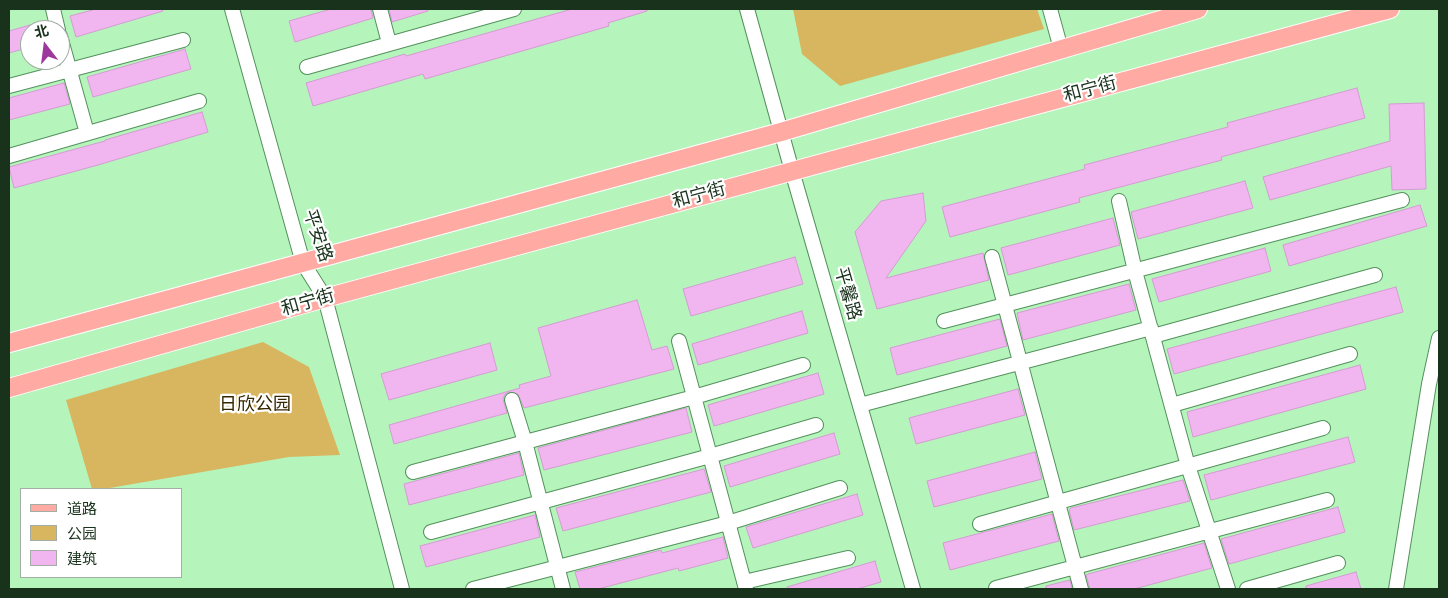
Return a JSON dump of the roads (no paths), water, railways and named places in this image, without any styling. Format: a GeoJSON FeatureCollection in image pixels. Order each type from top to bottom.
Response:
{"type":"FeatureCollection","features":[{"type":"Feature","properties":{"kind":"main road"},"geometry":{"type":"LineString","coordinates":[[9,343],[781,132],[1198,9]]}},
{"type":"Feature","properties":{"kind":"main road","name":"和宁街"},"geometry":{"type":"LineString","coordinates":[[9,388],[324,298],[1390,9]]}},
{"type":"Feature","properties":{"kind":"street","name":"平安路"},"geometry":{"type":"LineString","coordinates":[[232,9],[303,263],[324,298],[402,589]]}},
{"type":"Feature","properties":{"kind":"street"},"geometry":{"type":"LineString","coordinates":[[380,9],[389,43]]}},
{"type":"Feature","properties":{"kind":"street"},"geometry":{"type":"LineString","coordinates":[[307,67],[496,11],[514,9]]}},
{"type":"Feature","properties":{"kind":"street","name":"平馨路"},"geometry":{"type":"LineString","coordinates":[[748,9],[792,171],[913,589]]}},
{"type":"Feature","properties":{"kind":"street"},"geometry":{"type":"LineString","coordinates":[[1050,9],[1061,49]]}},
{"type":"Feature","properties":{"kind":"street"},"geometry":{"type":"LineString","coordinates":[[70,69],[183,40]]}},
{"type":"Feature","properties":{"kind":"street"},"geometry":{"type":"LineString","coordinates":[[9,86],[65,70]]}},
{"type":"Feature","properties":{"kind":"street"},"geometry":{"type":"LineString","coordinates":[[69,70],[87,133]]}},
{"type":"Feature","properties":{"kind":"street"},"geometry":{"type":"LineString","coordinates":[[9,156],[199,101]]}},
{"type":"Feature","properties":{"kind":"street"},"geometry":{"type":"LineString","coordinates":[[944,321],[1402,200]]}},
{"type":"Feature","properties":{"kind":"street"},"geometry":{"type":"LineString","coordinates":[[1119,201],[1135,270],[1188,466],[1228,589]]}},
{"type":"Feature","properties":{"kind":"street"},"geometry":{"type":"LineString","coordinates":[[992,257],[1080,589]]}},
{"type":"Feature","properties":{"kind":"street"},"geometry":{"type":"LineString","coordinates":[[860,405],[1021,362],[1152,332],[1375,275]]}},
{"type":"Feature","properties":{"kind":"street"},"geometry":{"type":"LineString","coordinates":[[1396,589],[1429,384],[1439,338]]}},
{"type":"Feature","properties":{"kind":"street"},"geometry":{"type":"LineString","coordinates":[[678,342],[745,586],[848,558]]}},
{"type":"Feature","properties":{"kind":"street"},"geometry":{"type":"LineString","coordinates":[[1172,405],[1350,354]]}},
{"type":"Feature","properties":{"kind":"street"},"geometry":{"type":"LineString","coordinates":[[412,472],[694,397],[803,365]]}},
{"type":"Feature","properties":{"kind":"street"},"geometry":{"type":"LineString","coordinates":[[512,400],[525,442],[563,589]]}},
{"type":"Feature","properties":{"kind":"street"},"geometry":{"type":"LineString","coordinates":[[430,532],[710,456],[816,425]]}},
{"type":"Feature","properties":{"kind":"street"},"geometry":{"type":"LineString","coordinates":[[980,524],[1323,428]]}},
{"type":"Feature","properties":{"kind":"street"},"geometry":{"type":"LineString","coordinates":[[473,589],[728,523],[840,488]]}},
{"type":"Feature","properties":{"kind":"street"},"geometry":{"type":"LineString","coordinates":[[996,588],[1327,500]]}},
{"type":"Feature","properties":{"kind":"street"},"geometry":{"type":"LineString","coordinates":[[1246,589],[1338,563]]}},
{"type":"Feature","properties":{"kind":"park label","name":"日欣公园"},"geometry":{"type":"Point","coordinates":[255,405]}}]}
